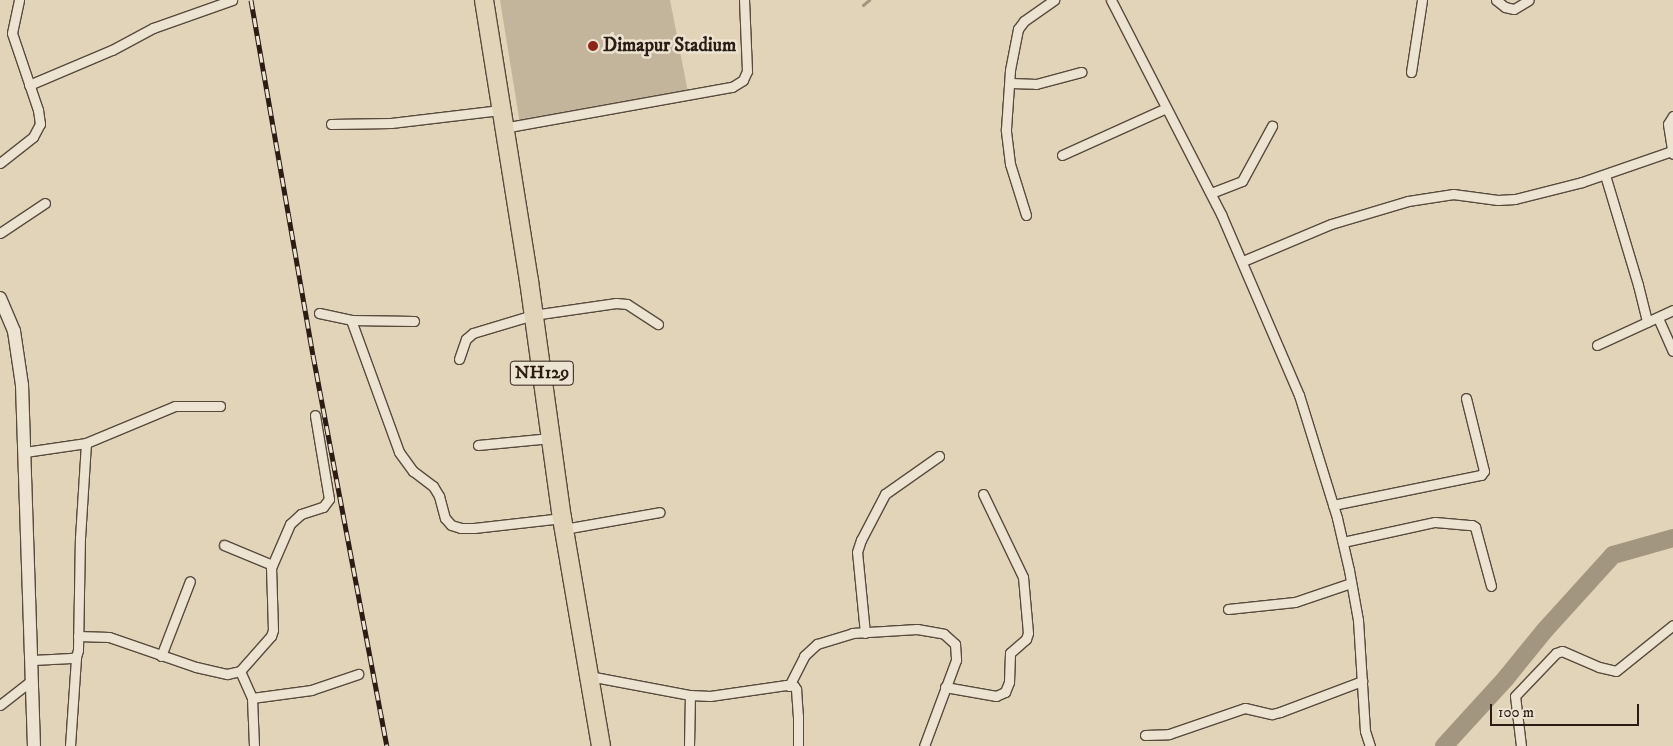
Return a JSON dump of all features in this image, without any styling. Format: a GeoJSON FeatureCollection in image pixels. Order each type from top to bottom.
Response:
{"type":"FeatureCollection","features":[{"type":"Feature","properties":{"kind":"highway","name":"NH129"},"geometry":{"type":"LineString","coordinates":[[484,0],[534,315],[563,524],[601,746]]}},
{"type":"Feature","properties":{"kind":"main road"},"geometry":{"type":"LineString","coordinates":[[0,298],[7,310],[14,331],[22,385],[33,660],[34,746]]}},
{"type":"Feature","properties":{"kind":"street"},"geometry":{"type":"LineString","coordinates":[[0,163],[33,137],[40,124],[38,110],[12,33],[19,0]]}},
{"type":"Feature","properties":{"kind":"street"},"geometry":{"type":"LineString","coordinates":[[29,85],[112,50],[153,28],[232,0]]}},
{"type":"Feature","properties":{"kind":"street"},"geometry":{"type":"LineString","coordinates":[[503,128],[732,87],[743,80],[747,71],[744,0]]}},
{"type":"Feature","properties":{"kind":"street"},"geometry":{"type":"LineString","coordinates":[[1026,215],[1010,164],[1006,130],[1014,43],[1018,29],[1024,21],[1054,0]]}},
{"type":"Feature","properties":{"kind":"street"},"geometry":{"type":"LineString","coordinates":[[1111,0],[1243,261],[1299,395],[1343,542],[1358,620],[1365,731],[1370,746]]}},
{"type":"Feature","properties":{"kind":"street"},"geometry":{"type":"LineString","coordinates":[[1411,72],[1422,0]]}},
{"type":"Feature","properties":{"kind":"street"},"geometry":{"type":"LineString","coordinates":[[1496,0],[1506,7],[1514,8],[1529,0]]}},
{"type":"Feature","properties":{"kind":"street"},"geometry":{"type":"LineString","coordinates":[[1010,83],[1036,84],[1081,72]]}},
{"type":"Feature","properties":{"kind":"street"},"geometry":{"type":"LineString","coordinates":[[1062,155],[1166,108]]}},
{"type":"Feature","properties":{"kind":"street"},"geometry":{"type":"LineString","coordinates":[[331,124],[392,123],[500,110]]}},
{"type":"Feature","properties":{"kind":"street"},"geometry":{"type":"LineString","coordinates":[[1243,261],[1331,224],[1408,201],[1453,194],[1498,200],[1515,200],[1605,175],[1672,152],[1668,124],[1673,116]]}},
{"type":"Feature","properties":{"kind":"street"},"geometry":{"type":"LineString","coordinates":[[1210,193],[1242,181],[1272,126]]}},
{"type":"Feature","properties":{"kind":"street"},"geometry":{"type":"LineString","coordinates":[[1605,175],[1638,285],[1647,322]]}},
{"type":"Feature","properties":{"kind":"street"},"geometry":{"type":"LineString","coordinates":[[0,233],[46,203]]}},
{"type":"Feature","properties":{"kind":"street"},"geometry":{"type":"LineString","coordinates":[[458,359],[466,339],[473,333],[534,315],[616,303],[627,304],[658,324]]}},
{"type":"Feature","properties":{"kind":"street"},"geometry":{"type":"LineString","coordinates":[[1597,345],[1673,310]]}},
{"type":"Feature","properties":{"kind":"street"},"geometry":{"type":"LineString","coordinates":[[319,313],[351,320],[414,321]]}},
{"type":"Feature","properties":{"kind":"street"},"geometry":{"type":"LineString","coordinates":[[1658,318],[1673,351]]}},
{"type":"Feature","properties":{"kind":"street"},"geometry":{"type":"LineString","coordinates":[[351,320],[399,452],[412,471],[433,486],[439,496],[445,518],[451,525],[461,528],[474,528],[563,524],[660,512]]}},
{"type":"Feature","properties":{"kind":"street"},"geometry":{"type":"LineString","coordinates":[[1333,505],[1482,475],[1484,471],[1466,398]]}},
{"type":"Feature","properties":{"kind":"street"},"geometry":{"type":"LineString","coordinates":[[25,452],[86,443],[175,406],[220,406]]}},
{"type":"Feature","properties":{"kind":"street"},"geometry":{"type":"LineString","coordinates":[[78,636],[110,637],[196,667],[227,674],[240,671],[268,642],[273,630],[272,565],[294,518],[323,508],[329,499],[315,415]]}},
{"type":"Feature","properties":{"kind":"street"},"geometry":{"type":"LineString","coordinates":[[478,445],[551,438]]}},
{"type":"Feature","properties":{"kind":"street"},"geometry":{"type":"LineString","coordinates":[[70,746],[78,636],[80,538],[86,443]]}},
{"type":"Feature","properties":{"kind":"street"},"geometry":{"type":"LineString","coordinates":[[865,632],[857,552],[861,540],[885,494],[938,456]]}},
{"type":"Feature","properties":{"kind":"street"},"geometry":{"type":"LineString","coordinates":[[945,687],[996,696],[1005,692],[1009,682],[1010,653],[1026,639],[1028,634],[1023,577],[983,494]]}},
{"type":"Feature","properties":{"kind":"street"},"geometry":{"type":"LineString","coordinates":[[1343,542],[1435,522],[1472,524],[1475,527],[1491,586]]}},
{"type":"Feature","properties":{"kind":"street"},"geometry":{"type":"LineString","coordinates":[[224,545],[272,565]]}},
{"type":"Feature","properties":{"kind":"street"},"geometry":{"type":"LineString","coordinates":[[161,656],[190,582]]}},
{"type":"Feature","properties":{"kind":"street"},"geometry":{"type":"LineString","coordinates":[[1228,609],[1296,602],[1351,583]]}},
{"type":"Feature","properties":{"kind":"street"},"geometry":{"type":"LineString","coordinates":[[1521,746],[1515,700],[1517,693],[1556,653],[1562,652],[1599,667],[1613,671],[1618,670],[1673,625]]}},
{"type":"Feature","properties":{"kind":"street"},"geometry":{"type":"LineString","coordinates":[[790,686],[804,656],[817,644],[865,632],[917,629],[936,632],[952,639],[957,649],[956,660],[924,746]]}},
{"type":"Feature","properties":{"kind":"street"},"geometry":{"type":"LineString","coordinates":[[33,660],[76,656]]}},
{"type":"Feature","properties":{"kind":"street"},"geometry":{"type":"LineString","coordinates":[[240,671],[252,698],[254,746]]}},
{"type":"Feature","properties":{"kind":"street"},"geometry":{"type":"LineString","coordinates":[[252,698],[311,690],[358,674]]}},
{"type":"Feature","properties":{"kind":"street"},"geometry":{"type":"LineString","coordinates":[[589,676],[690,695],[710,696],[790,686],[796,689],[798,746]]}},
{"type":"Feature","properties":{"kind":"street"},"geometry":{"type":"LineString","coordinates":[[0,704],[32,680]]}},
{"type":"Feature","properties":{"kind":"street"},"geometry":{"type":"LineString","coordinates":[[1146,735],[1169,734],[1244,708],[1272,714],[1280,712],[1362,681]]}},
{"type":"Feature","properties":{"kind":"street"},"geometry":{"type":"LineString","coordinates":[[689,746],[690,695]]}},
{"type":"Feature","properties":{"kind":"shaded area","name":"Dimapur Stadium"},"geometry":{"type":"Polygon","coordinates":[[[500,0],[670,0],[688,92],[520,124],[500,0]]]}},
{"type":"Feature","properties":{"kind":"waterway"},"geometry":{"type":"LineString","coordinates":[[863,5],[869,0]]}},
{"type":"Feature","properties":{"kind":"waterway"},"geometry":{"type":"LineString","coordinates":[[1444,746],[1613,555],[1673,538]]}},
{"type":"Feature","properties":{"kind":"railway"},"geometry":{"type":"LineString","coordinates":[[251,0],[313,355],[387,746]]}},
{"type":"Feature","properties":{"kind":"place","name":"Dimapur Stadium"},"geometry":{"type":"Point","coordinates":[593,46]}}]}
